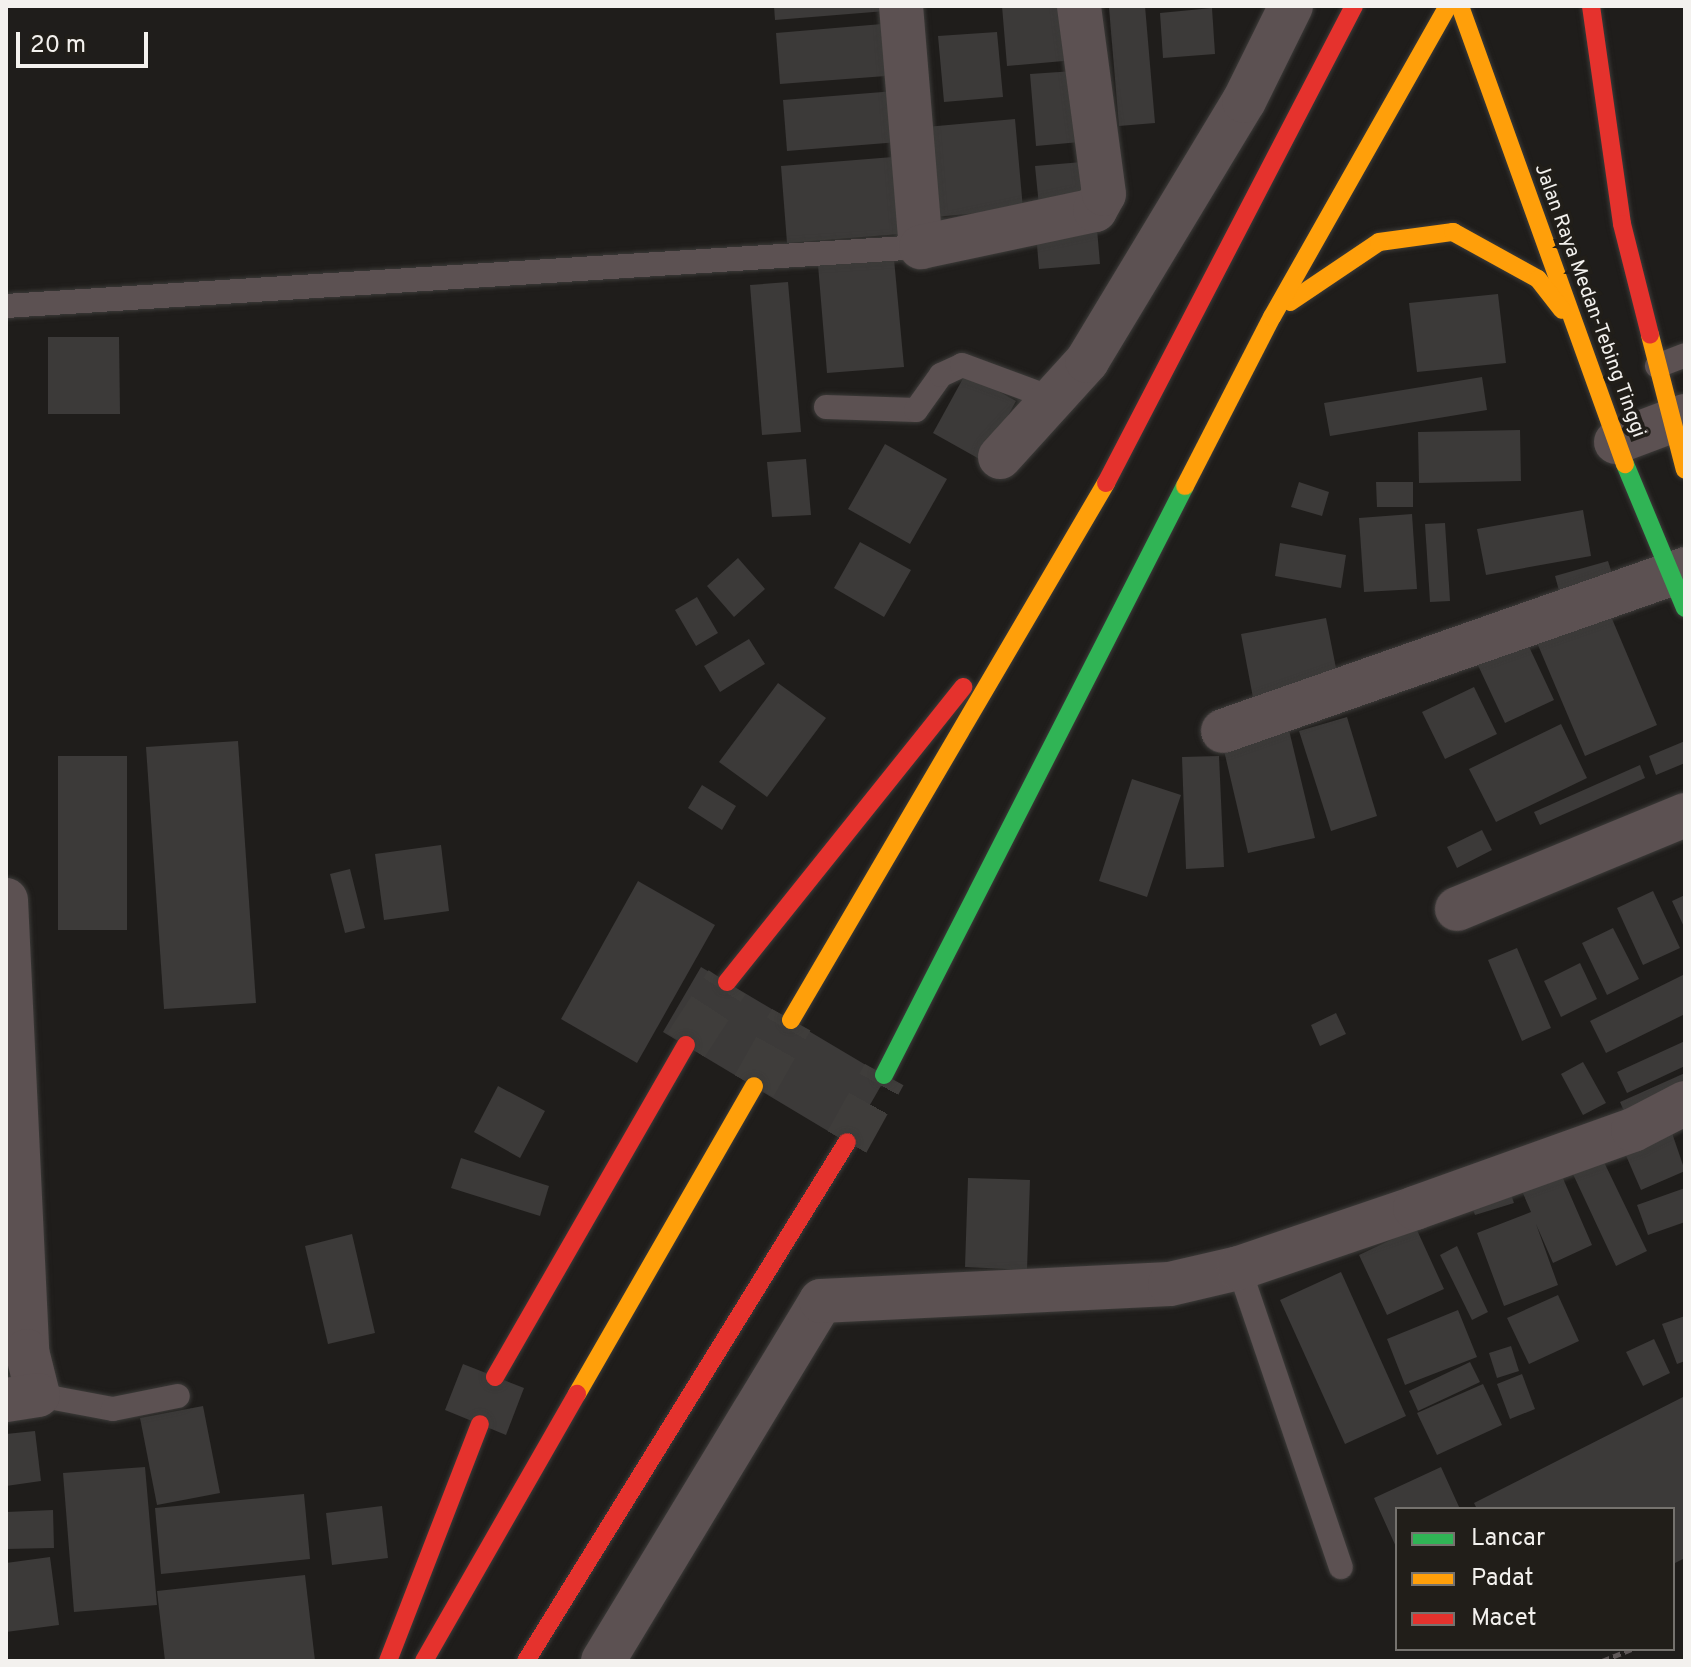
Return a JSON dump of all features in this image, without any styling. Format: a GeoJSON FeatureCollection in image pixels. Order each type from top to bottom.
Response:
{"type":"FeatureCollection","features":[{"type":"Feature","properties":{"kind":"highway"},"geometry":{"type":"LineString","coordinates":[[791,1020],[1065,561],[1354,6]]}},
{"type":"Feature","properties":{"kind":"highway"},"geometry":{"type":"LineString","coordinates":[[884,1075],[1272,317],[1448,6]]}},
{"type":"Feature","properties":{"kind":"highway","name":"Jalan Raya Medan-Tebing Tinggi"},"geometry":{"type":"LineString","coordinates":[[1460,6],[1616,442],[1680,584]]}},
{"type":"Feature","properties":{"kind":"highway","name":"Jalan Raya Medan-Tebing Tinggi"},"geometry":{"type":"LineString","coordinates":[[1591,6],[1622,224],[1657,366],[1677,419],[1685,470]]}},
{"type":"Feature","properties":{"kind":"highway"},"geometry":{"type":"LineString","coordinates":[[1272,317],[1339,264],[1379,242],[1453,232],[1538,279],[1575,328]]}},
{"type":"Feature","properties":{"kind":"highway"},"geometry":{"type":"LineString","coordinates":[[727,982],[1065,561]]}},
{"type":"Feature","properties":{"kind":"highway"},"geometry":{"type":"LineString","coordinates":[[495,1377],[686,1045]]}},
{"type":"Feature","properties":{"kind":"highway"},"geometry":{"type":"LineString","coordinates":[[424,1661],[754,1086]]}},
{"type":"Feature","properties":{"kind":"highway"},"geometry":{"type":"LineString","coordinates":[[526,1661],[847,1142]]}},
{"type":"Feature","properties":{"kind":"highway"},"geometry":{"type":"LineString","coordinates":[[388,1661],[480,1424]]}},
{"type":"Feature","properties":{"kind":"street"},"geometry":{"type":"LineString","coordinates":[[901,6],[921,247],[1095,210],[1104,194],[1079,6]]}},
{"type":"Feature","properties":{"kind":"street"},"geometry":{"type":"LineString","coordinates":[[1000,457],[1054,399],[1112,320],[1244,101],[1291,6]]}},
{"type":"Feature","properties":{"kind":"street"},"geometry":{"type":"LineString","coordinates":[[1616,442],[1677,419]]}},
{"type":"Feature","properties":{"kind":"street"},"geometry":{"type":"LineString","coordinates":[[1223,731],[1680,584]]}},
{"type":"Feature","properties":{"kind":"street"},"geometry":{"type":"LineString","coordinates":[[1457,909],[1685,815]]}},
{"type":"Feature","properties":{"kind":"street"},"geometry":{"type":"LineString","coordinates":[[6,900],[27,1351],[22,1397]]}},
{"type":"Feature","properties":{"kind":"street"},"geometry":{"type":"LineString","coordinates":[[603,1661],[821,1301],[1170,1284],[1239,1268],[1633,1130],[1685,1103]]}},
{"type":"Feature","properties":{"kind":"lane"},"geometry":{"type":"LineString","coordinates":[[6,306],[921,247]]}},
{"type":"Feature","properties":{"kind":"lane"},"geometry":{"type":"LineString","coordinates":[[1657,366],[1685,355]]}},
{"type":"Feature","properties":{"kind":"lane"},"geometry":{"type":"LineString","coordinates":[[826,407],[916,410],[941,375],[962,365],[1054,399]]}},
{"type":"Feature","properties":{"kind":"lane"},"geometry":{"type":"LineString","coordinates":[[1239,1268],[1341,1567]]}},
{"type":"Feature","properties":{"kind":"lane"},"geometry":{"type":"LineString","coordinates":[[22,1397],[113,1409],[178,1396]]}},
{"type":"Feature","properties":{"kind":"path"},"geometry":{"type":"LineString","coordinates":[[1602,1661],[1627,1651]]}},
{"type":"Feature","properties":{"kind":"building"},"geometry":{"type":"Polygon","coordinates":[[[774,6],[886,6],[886,11],[775,20],[774,6]]]}},
{"type":"Feature","properties":{"kind":"building"},"geometry":{"type":"Polygon","coordinates":[[[1002,6],[1070,6],[1075,60],[1007,66],[1002,6]]]}},
{"type":"Feature","properties":{"kind":"building"},"geometry":{"type":"Polygon","coordinates":[[[1145,6],[1155,123],[1119,126],[1109,8],[1145,6]]]}},
{"type":"Feature","properties":{"kind":"building"},"geometry":{"type":"Polygon","coordinates":[[[1212,8],[1215,54],[1163,58],[1160,13],[1212,8]]]}},
{"type":"Feature","properties":{"kind":"building"},"geometry":{"type":"Polygon","coordinates":[[[882,24],[886,76],[780,84],[776,33],[882,24]]]}},
{"type":"Feature","properties":{"kind":"building"},"geometry":{"type":"Polygon","coordinates":[[[997,32],[1003,97],[944,102],[938,36],[997,32]]]}},
{"type":"Feature","properties":{"kind":"building"},"geometry":{"type":"Polygon","coordinates":[[[1074,71],[1080,142],[1036,146],[1030,74],[1074,71]]]}},
{"type":"Feature","properties":{"kind":"building"},"geometry":{"type":"Polygon","coordinates":[[[895,91],[899,142],[787,151],[783,100],[895,91]]]}},
{"type":"Feature","properties":{"kind":"building"},"geometry":{"type":"Polygon","coordinates":[[[1015,119],[1023,209],[934,217],[926,127],[1015,119]]]}},
{"type":"Feature","properties":{"kind":"building"},"geometry":{"type":"Polygon","coordinates":[[[893,157],[900,234],[787,243],[781,166],[893,157]]]}},
{"type":"Feature","properties":{"kind":"building"},"geometry":{"type":"Polygon","coordinates":[[[1094,161],[1097,201],[1039,206],[1035,166],[1094,161]]]}},
{"type":"Feature","properties":{"kind":"building"},"geometry":{"type":"Polygon","coordinates":[[[1097,229],[1100,264],[1039,269],[1036,233],[1097,229]]]}},
{"type":"Feature","properties":{"kind":"building"},"geometry":{"type":"Polygon","coordinates":[[[894,259],[904,367],[827,373],[818,265],[894,259]]]}},
{"type":"Feature","properties":{"kind":"building"},"geometry":{"type":"Polygon","coordinates":[[[788,282],[801,432],[762,435],[750,285],[788,282]]]}},
{"type":"Feature","properties":{"kind":"building"},"geometry":{"type":"Polygon","coordinates":[[[1498,294],[1506,363],[1417,372],[1409,303],[1498,294]]]}},
{"type":"Feature","properties":{"kind":"building"},"geometry":{"type":"Polygon","coordinates":[[[48,337],[119,337],[120,414],[48,414],[48,337]]]}},
{"type":"Feature","properties":{"kind":"building"},"geometry":{"type":"Polygon","coordinates":[[[966,373],[1016,401],[983,461],[933,433],[966,373]]]}},
{"type":"Feature","properties":{"kind":"building"},"geometry":{"type":"Polygon","coordinates":[[[1482,377],[1487,410],[1330,436],[1324,403],[1482,377]]]}},
{"type":"Feature","properties":{"kind":"building"},"geometry":{"type":"Polygon","coordinates":[[[1520,430],[1521,481],[1419,483],[1418,432],[1520,430]]]}},
{"type":"Feature","properties":{"kind":"building"},"geometry":{"type":"Polygon","coordinates":[[[885,444],[947,479],[910,544],[848,509],[885,444]]]}},
{"type":"Feature","properties":{"kind":"building"},"geometry":{"type":"Polygon","coordinates":[[[806,459],[811,515],[772,517],[767,462],[806,459]]]}},
{"type":"Feature","properties":{"kind":"building"},"geometry":{"type":"Polygon","coordinates":[[[1299,482],[1329,492],[1322,516],[1291,507],[1299,482]]]}},
{"type":"Feature","properties":{"kind":"building"},"geometry":{"type":"Polygon","coordinates":[[[1376,482],[1413,482],[1413,507],[1377,507],[1376,482]]]}},
{"type":"Feature","properties":{"kind":"building"},"geometry":{"type":"Polygon","coordinates":[[[1583,510],[1591,556],[1486,575],[1477,529],[1583,510]]]}},
{"type":"Feature","properties":{"kind":"building"},"geometry":{"type":"Polygon","coordinates":[[[1412,514],[1417,589],[1364,592],[1359,518],[1412,514]]]}},
{"type":"Feature","properties":{"kind":"building"},"geometry":{"type":"Polygon","coordinates":[[[1445,523],[1450,601],[1430,602],[1425,524],[1445,523]]]}},
{"type":"Feature","properties":{"kind":"building"},"geometry":{"type":"Polygon","coordinates":[[[860,542],[911,570],[884,617],[834,588],[860,542]]]}},
{"type":"Feature","properties":{"kind":"building"},"geometry":{"type":"Polygon","coordinates":[[[1280,543],[1346,555],[1341,588],[1275,576],[1280,543]]]}},
{"type":"Feature","properties":{"kind":"building"},"geometry":{"type":"Polygon","coordinates":[[[738,558],[765,589],[734,617],[707,586],[738,558]]]}},
{"type":"Feature","properties":{"kind":"building"},"geometry":{"type":"Polygon","coordinates":[[[1608,561],[1617,589],[1563,605],[1555,576],[1608,561]]]}},
{"type":"Feature","properties":{"kind":"building"},"geometry":{"type":"Polygon","coordinates":[[[697,597],[718,633],[696,646],[675,610],[697,597]]]}},
{"type":"Feature","properties":{"kind":"building"},"geometry":{"type":"Polygon","coordinates":[[[1607,607],[1657,725],[1585,756],[1535,638],[1607,607]]]}},
{"type":"Feature","properties":{"kind":"building"},"geometry":{"type":"Polygon","coordinates":[[[1326,618],[1340,688],[1254,703],[1241,634],[1326,618]]]}},
{"type":"Feature","properties":{"kind":"building"},"geometry":{"type":"Polygon","coordinates":[[[1524,636],[1554,700],[1505,723],[1475,659],[1524,636]]]}},
{"type":"Feature","properties":{"kind":"building"},"geometry":{"type":"Polygon","coordinates":[[[749,639],[765,664],[720,692],[704,666],[749,639]]]}},
{"type":"Feature","properties":{"kind":"building"},"geometry":{"type":"Polygon","coordinates":[[[778,683],[826,718],[767,797],[719,762],[778,683]]]}},
{"type":"Feature","properties":{"kind":"building"},"geometry":{"type":"Polygon","coordinates":[[[1474,687],[1497,734],[1445,759],[1422,712],[1474,687]]]}},
{"type":"Feature","properties":{"kind":"building"},"geometry":{"type":"Polygon","coordinates":[[[1347,717],[1377,816],[1331,831],[1299,731],[1347,717]]]}},
{"type":"Feature","properties":{"kind":"building"},"geometry":{"type":"Polygon","coordinates":[[[1561,724],[1587,778],[1496,822],[1469,769],[1561,724]]]}},
{"type":"Feature","properties":{"kind":"building"},"geometry":{"type":"Polygon","coordinates":[[[1288,726],[1315,838],[1248,853],[1222,742],[1288,726]]]}},
{"type":"Feature","properties":{"kind":"building"},"geometry":{"type":"Polygon","coordinates":[[[238,741],[256,1003],[164,1009],[146,747],[238,741]]]}},
{"type":"Feature","properties":{"kind":"building"},"geometry":{"type":"Polygon","coordinates":[[[1685,741],[1685,763],[1656,775],[1649,756],[1685,741]]]}},
{"type":"Feature","properties":{"kind":"building"},"geometry":{"type":"Polygon","coordinates":[[[58,756],[127,756],[127,930],[58,930],[58,756]]]}},
{"type":"Feature","properties":{"kind":"building"},"geometry":{"type":"Polygon","coordinates":[[[1219,756],[1224,867],[1186,869],[1182,757],[1219,756]]]}},
{"type":"Feature","properties":{"kind":"building"},"geometry":{"type":"Polygon","coordinates":[[[1640,765],[1645,778],[1540,825],[1534,812],[1640,765]]]}},
{"type":"Feature","properties":{"kind":"building"},"geometry":{"type":"Polygon","coordinates":[[[1132,779],[1181,795],[1147,897],[1099,881],[1132,779]]]}},
{"type":"Feature","properties":{"kind":"building"},"geometry":{"type":"Polygon","coordinates":[[[702,785],[736,806],[722,830],[688,808],[702,785]]]}},
{"type":"Feature","properties":{"kind":"building"},"geometry":{"type":"Polygon","coordinates":[[[1482,830],[1492,850],[1457,868],[1447,847],[1482,830]]]}},
{"type":"Feature","properties":{"kind":"building"},"geometry":{"type":"Polygon","coordinates":[[[441,845],[449,911],[384,920],[375,854],[441,845]]]}},
{"type":"Feature","properties":{"kind":"building"},"geometry":{"type":"Polygon","coordinates":[[[350,869],[365,928],[345,933],[330,874],[350,869]]]}},
{"type":"Feature","properties":{"kind":"building"},"geometry":{"type":"Polygon","coordinates":[[[638,881],[715,925],[637,1063],[561,1019],[638,881]]]}},
{"type":"Feature","properties":{"kind":"building"},"geometry":{"type":"Polygon","coordinates":[[[1653,891],[1680,948],[1643,965],[1617,908],[1653,891]]]}},
{"type":"Feature","properties":{"kind":"building"},"geometry":{"type":"Polygon","coordinates":[[[1685,895],[1685,929],[1672,901],[1685,895]]]}},
{"type":"Feature","properties":{"kind":"building"},"geometry":{"type":"Polygon","coordinates":[[[1613,928],[1639,979],[1607,995],[1582,943],[1613,928]]]}},
{"type":"Feature","properties":{"kind":"building"},"geometry":{"type":"Polygon","coordinates":[[[1517,948],[1551,1028],[1522,1041],[1488,960],[1517,948]]]}},
{"type":"Feature","properties":{"kind":"building"},"geometry":{"type":"Polygon","coordinates":[[[1580,963],[1597,999],[1561,1017],[1544,981],[1580,963]]]}},
{"type":"Feature","properties":{"kind":"building"},"geometry":{"type":"Polygon","coordinates":[[[701,967],[886,1077],[848,1143],[663,1032],[701,967]]]}},
{"type":"Feature","properties":{"kind":"building"},"geometry":{"type":"Polygon","coordinates":[[[1685,974],[1685,1014],[1606,1053],[1590,1021],[1685,974]]]}},
{"type":"Feature","properties":{"kind":"building"},"geometry":{"type":"Polygon","coordinates":[[[1336,1013],[1346,1034],[1320,1046],[1311,1025],[1336,1013]]]}},
{"type":"Feature","properties":{"kind":"building"},"geometry":{"type":"Polygon","coordinates":[[[1685,1041],[1685,1066],[1627,1093],[1617,1072],[1685,1041]]]}},
{"type":"Feature","properties":{"kind":"building"},"geometry":{"type":"Polygon","coordinates":[[[1583,1062],[1606,1103],[1583,1115],[1561,1074],[1583,1062]]]}},
{"type":"Feature","properties":{"kind":"building"},"geometry":{"type":"Polygon","coordinates":[[[1685,1073],[1685,1096],[1628,1120],[1620,1102],[1685,1073]]]}},
{"type":"Feature","properties":{"kind":"building"},"geometry":{"type":"Polygon","coordinates":[[[498,1086],[545,1111],[520,1158],[474,1132],[498,1086]]]}},
{"type":"Feature","properties":{"kind":"building"},"geometry":{"type":"Polygon","coordinates":[[[1671,1130],[1685,1171],[1641,1190],[1624,1151],[1671,1130]]]}},
{"type":"Feature","properties":{"kind":"building"},"geometry":{"type":"Polygon","coordinates":[[[461,1158],[549,1186],[540,1216],[451,1188],[461,1158]]]}},
{"type":"Feature","properties":{"kind":"building"},"geometry":{"type":"Polygon","coordinates":[[[1602,1158],[1647,1251],[1616,1266],[1572,1172],[1602,1158]]]}},
{"type":"Feature","properties":{"kind":"building"},"geometry":{"type":"Polygon","coordinates":[[[1558,1167],[1592,1245],[1553,1263],[1536,1224],[1558,1285],[1504,1306],[1477,1233],[1531,1212],[1519,1184],[1558,1167]]]}},
{"type":"Feature","properties":{"kind":"building"},"geometry":{"type":"Polygon","coordinates":[[[968,1178],[1030,1180],[1027,1270],[965,1267],[968,1178]]]}},
{"type":"Feature","properties":{"kind":"building"},"geometry":{"type":"Polygon","coordinates":[[[1508,1186],[1514,1203],[1475,1215],[1469,1198],[1508,1186]]]}},
{"type":"Feature","properties":{"kind":"building"},"geometry":{"type":"Polygon","coordinates":[[[1685,1188],[1685,1222],[1648,1235],[1637,1205],[1685,1188]]]}},
{"type":"Feature","properties":{"kind":"building"},"geometry":{"type":"Polygon","coordinates":[[[1416,1228],[1444,1289],[1387,1315],[1359,1255],[1416,1228]]]}},
{"type":"Feature","properties":{"kind":"building"},"geometry":{"type":"Polygon","coordinates":[[[352,1234],[375,1333],[328,1344],[305,1246],[352,1234]]]}},
{"type":"Feature","properties":{"kind":"building"},"geometry":{"type":"Polygon","coordinates":[[[1457,1246],[1488,1312],[1472,1320],[1440,1255],[1457,1246]]]}},
{"type":"Feature","properties":{"kind":"building"},"geometry":{"type":"Polygon","coordinates":[[[1341,1272],[1406,1416],[1345,1444],[1280,1300],[1341,1272]]]}},
{"type":"Feature","properties":{"kind":"building"},"geometry":{"type":"Polygon","coordinates":[[[1558,1295],[1579,1341],[1529,1364],[1507,1318],[1558,1295]]]}},
{"type":"Feature","properties":{"kind":"building"},"geometry":{"type":"Polygon","coordinates":[[[1458,1310],[1477,1357],[1405,1385],[1387,1339],[1458,1310]]]}},
{"type":"Feature","properties":{"kind":"building"},"geometry":{"type":"Polygon","coordinates":[[[1685,1316],[1685,1361],[1677,1364],[1662,1324],[1685,1316]]]}},
{"type":"Feature","properties":{"kind":"building"},"geometry":{"type":"Polygon","coordinates":[[[1654,1339],[1670,1373],[1643,1386],[1626,1352],[1654,1339]]]}},
{"type":"Feature","properties":{"kind":"building"},"geometry":{"type":"Polygon","coordinates":[[[1511,1346],[1519,1371],[1497,1378],[1489,1353],[1511,1346]]]}},
{"type":"Feature","properties":{"kind":"building"},"geometry":{"type":"Polygon","coordinates":[[[1470,1362],[1480,1382],[1418,1411],[1409,1391],[1470,1362]]]}},
{"type":"Feature","properties":{"kind":"building"},"geometry":{"type":"Polygon","coordinates":[[[463,1364],[524,1388],[506,1435],[445,1410],[463,1364]]]}},
{"type":"Feature","properties":{"kind":"building"},"geometry":{"type":"Polygon","coordinates":[[[1522,1374],[1535,1409],[1510,1419],[1497,1384],[1522,1374]]]}},
{"type":"Feature","properties":{"kind":"building"},"geometry":{"type":"Polygon","coordinates":[[[1483,1384],[1502,1425],[1437,1455],[1417,1413],[1483,1384]]]}},
{"type":"Feature","properties":{"kind":"building"},"geometry":{"type":"Polygon","coordinates":[[[1685,1396],[1685,1558],[1675,1563],[1675,1507],[1476,1507],[1474,1503],[1685,1396]]]}},
{"type":"Feature","properties":{"kind":"building"},"geometry":{"type":"Polygon","coordinates":[[[203,1406],[220,1493],[157,1505],[140,1418],[203,1406]]]}},
{"type":"Feature","properties":{"kind":"building"},"geometry":{"type":"Polygon","coordinates":[[[35,1431],[41,1481],[6,1486],[6,1434],[35,1431]]]}},
{"type":"Feature","properties":{"kind":"building"},"geometry":{"type":"Polygon","coordinates":[[[145,1467],[157,1605],[74,1612],[63,1473],[145,1467]]]}},
{"type":"Feature","properties":{"kind":"building"},"geometry":{"type":"Polygon","coordinates":[[[1441,1467],[1459,1507],[1395,1507],[1395,1545],[1374,1498],[1441,1467]]]}},
{"type":"Feature","properties":{"kind":"building"},"geometry":{"type":"Polygon","coordinates":[[[304,1494],[310,1559],[161,1574],[155,1508],[304,1494]]]}},
{"type":"Feature","properties":{"kind":"building"},"geometry":{"type":"Polygon","coordinates":[[[382,1506],[388,1558],[332,1565],[326,1513],[382,1506]]]}},
{"type":"Feature","properties":{"kind":"building"},"geometry":{"type":"Polygon","coordinates":[[[53,1510],[54,1548],[6,1549],[6,1512],[53,1510]]]}},
{"type":"Feature","properties":{"kind":"building"},"geometry":{"type":"Polygon","coordinates":[[[50,1557],[59,1625],[6,1632],[6,1563],[50,1557]]]}},
{"type":"Feature","properties":{"kind":"building"},"geometry":{"type":"Polygon","coordinates":[[[305,1575],[315,1661],[165,1661],[157,1591],[305,1575]]]}},
{"type":"Feature","properties":{"kind":"tunnel"},"geometry":{"type":"LineString","coordinates":[[686,1045],[727,982]]}},
{"type":"Feature","properties":{"kind":"tunnel"},"geometry":{"type":"LineString","coordinates":[[754,1086],[791,1020]]}},
{"type":"Feature","properties":{"kind":"tunnel"},"geometry":{"type":"LineString","coordinates":[[847,1142],[884,1075]]}},
{"type":"Feature","properties":{"kind":"traffic: fast"},"geometry":{"type":"LineString","coordinates":[[1625,464],[1685,608]]}},
{"type":"Feature","properties":{"kind":"traffic: fast"},"geometry":{"type":"LineString","coordinates":[[884,1075],[1185,486]]}},
{"type":"Feature","properties":{"kind":"traffic: slow"},"geometry":{"type":"LineString","coordinates":[[1185,486],[1272,317],[1448,6]]}},
{"type":"Feature","properties":{"kind":"traffic: slow"},"geometry":{"type":"LineString","coordinates":[[1460,6],[1625,464]]}},
{"type":"Feature","properties":{"kind":"traffic: slow"},"geometry":{"type":"LineString","coordinates":[[1290,302],[1379,242],[1453,232],[1538,279],[1562,310]]}},
{"type":"Feature","properties":{"kind":"traffic: slow"},"geometry":{"type":"LineString","coordinates":[[1650,335],[1685,470]]}},
{"type":"Feature","properties":{"kind":"traffic: slow"},"geometry":{"type":"LineString","coordinates":[[791,1020],[1106,483]]}},
{"type":"Feature","properties":{"kind":"traffic: slow"},"geometry":{"type":"LineString","coordinates":[[577,1394],[754,1086]]}},
{"type":"Feature","properties":{"kind":"traffic: jam"},"geometry":{"type":"LineString","coordinates":[[1106,483],[1354,6]]}},
{"type":"Feature","properties":{"kind":"traffic: jam"},"geometry":{"type":"LineString","coordinates":[[1591,6],[1622,224],[1650,335]]}},
{"type":"Feature","properties":{"kind":"traffic: jam"},"geometry":{"type":"LineString","coordinates":[[727,982],[963,687]]}},
{"type":"Feature","properties":{"kind":"traffic: jam"},"geometry":{"type":"LineString","coordinates":[[495,1377],[686,1045]]}},
{"type":"Feature","properties":{"kind":"traffic: jam"},"geometry":{"type":"LineString","coordinates":[[526,1661],[847,1142]]}},
{"type":"Feature","properties":{"kind":"traffic: jam"},"geometry":{"type":"LineString","coordinates":[[424,1661],[577,1394]]}},
{"type":"Feature","properties":{"kind":"traffic: jam"},"geometry":{"type":"LineString","coordinates":[[388,1661],[480,1424]]}}]}
